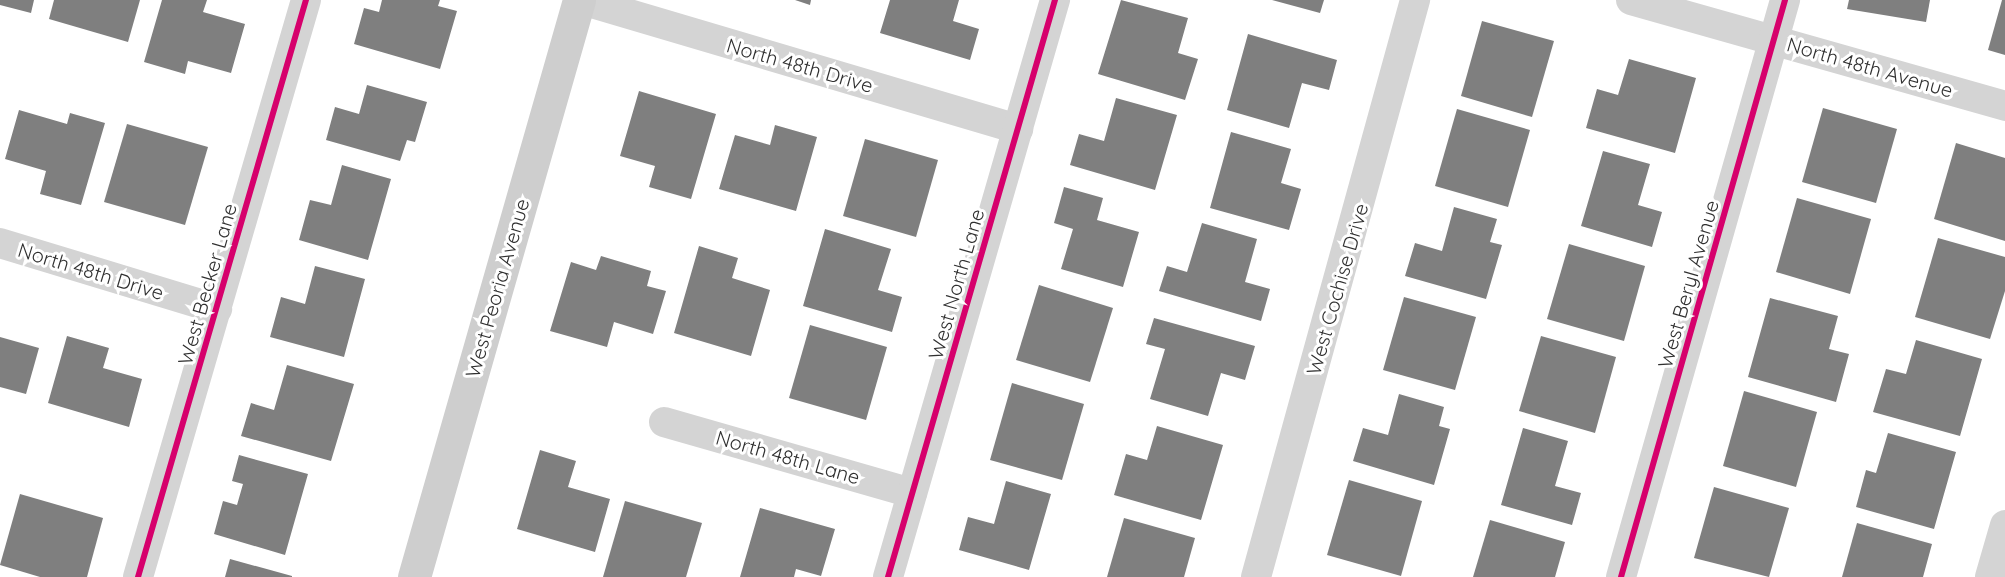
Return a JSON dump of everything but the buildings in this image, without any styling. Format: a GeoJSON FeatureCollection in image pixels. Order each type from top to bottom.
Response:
{"type":"FeatureCollection","features":[{"type":"Feature","properties":{"kind":"main road","name":"West Peoria Avenue"},"geometry":{"type":"LineString","coordinates":[[414,577],[581,0]]}},
{"type":"Feature","properties":{"kind":"street","name":"West Becker Lane"},"geometry":{"type":"LineString","coordinates":[[138,577],[306,0]]}},
{"type":"Feature","properties":{"kind":"street","name":"North 48th Drive"},"geometry":{"type":"LineString","coordinates":[[581,0],[1018,129]]}},
{"type":"Feature","properties":{"kind":"street","name":"West North Lane"},"geometry":{"type":"LineString","coordinates":[[888,577],[1055,0]]}},
{"type":"Feature","properties":{"kind":"street","name":"West Cochise Drive"},"geometry":{"type":"LineString","coordinates":[[1256,577],[1415,0]]}},
{"type":"Feature","properties":{"kind":"street","name":"North 48th Avenue"},"geometry":{"type":"LineString","coordinates":[[1631,0],[2005,106]]}},
{"type":"Feature","properties":{"kind":"street","name":"West Beryl Avenue"},"geometry":{"type":"LineString","coordinates":[[1621,577],[1785,0]]}},
{"type":"Feature","properties":{"kind":"street","name":"North 48th Drive"},"geometry":{"type":"LineString","coordinates":[[0,243],[217,309]]}},
{"type":"Feature","properties":{"kind":"street","name":"North 48th Lane"},"geometry":{"type":"LineString","coordinates":[[664,422],[912,493]]}},
{"type":"Feature","properties":{"kind":"street"},"geometry":{"type":"LineString","coordinates":[[1990,577],[2005,525]]}},
{"type":"Feature","properties":{"kind":"cycle path"},"geometry":{"type":"LineString","coordinates":[[138,577],[306,0]]}},
{"type":"Feature","properties":{"kind":"cycle path"},"geometry":{"type":"LineString","coordinates":[[888,577],[1055,0]]}},
{"type":"Feature","properties":{"kind":"cycle path"},"geometry":{"type":"LineString","coordinates":[[1621,577],[1785,0]]}}]}
